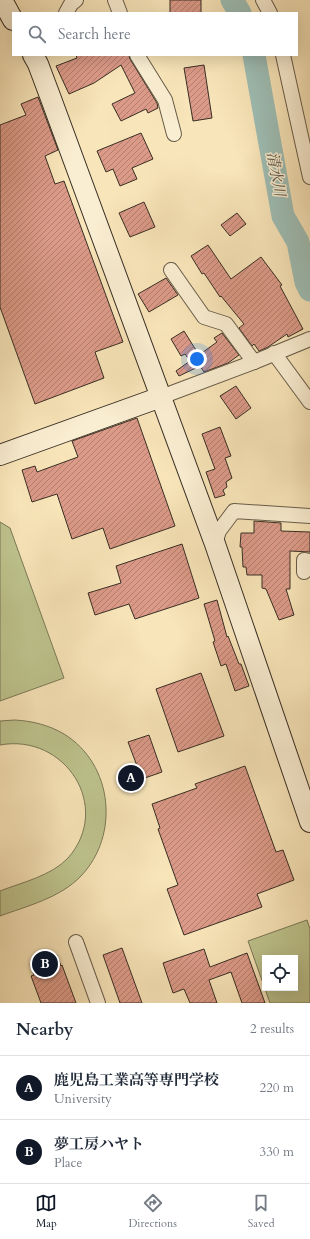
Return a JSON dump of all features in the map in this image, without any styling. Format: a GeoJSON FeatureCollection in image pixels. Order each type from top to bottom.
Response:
{"type":"FeatureCollection","features":[{"type":"Feature","properties":{"kind":"street"},"geometry":{"type":"LineString","coordinates":[[2,0],[12,18]]}},
{"type":"Feature","properties":{"kind":"street"},"geometry":{"type":"LineString","coordinates":[[67,12],[71,4],[76,0]]}},
{"type":"Feature","properties":{"kind":"street"},"geometry":{"type":"LineString","coordinates":[[116,0],[120,12]]}},
{"type":"Feature","properties":{"kind":"street"},"geometry":{"type":"LineString","coordinates":[[264,0],[270,12]]}},
{"type":"Feature","properties":{"kind":"street"},"geometry":{"type":"LineString","coordinates":[[138,56],[165,100],[174,134]]}},
{"type":"Feature","properties":{"kind":"street"},"geometry":{"type":"LineString","coordinates":[[283,56],[310,177]]}},
{"type":"Feature","properties":{"kind":"street"},"geometry":{"type":"LineString","coordinates":[[38,58],[215,544],[310,822]]}},
{"type":"Feature","properties":{"kind":"street"},"geometry":{"type":"LineString","coordinates":[[171,270],[204,317],[226,324],[254,362]]}},
{"type":"Feature","properties":{"kind":"street"},"geometry":{"type":"LineString","coordinates":[[0,455],[161,398],[310,339]]}},
{"type":"Feature","properties":{"kind":"street"},"geometry":{"type":"LineString","coordinates":[[274,353],[310,402]]}},
{"type":"Feature","properties":{"kind":"street"},"geometry":{"type":"LineString","coordinates":[[215,544],[219,531],[234,511],[310,516]]}},
{"type":"Feature","properties":{"kind":"street"},"geometry":{"type":"LineString","coordinates":[[76,942],[98,1003]]}},
{"type":"Feature","properties":{"kind":"green space"},"geometry":{"type":"Polygon","coordinates":[[[0,522],[10,528],[64,678],[0,701],[0,522]]]}},
{"type":"Feature","properties":{"kind":"green space"},"geometry":{"type":"Polygon","coordinates":[[[15,720],[34,722],[52,728],[64,734],[80,747],[93,763],[101,781],[106,801],[106,821],[102,841],[93,859],[81,876],[73,884],[53,896],[0,916],[0,891],[45,874],[68,858],[81,838],[86,817],[83,797],[75,778],[62,762],[44,750],[23,744],[0,745],[0,721],[15,720]]]}},
{"type":"Feature","properties":{"kind":"green space"},"geometry":{"type":"Polygon","coordinates":[[[307,920],[310,929],[310,1003],[270,1003],[266,991],[298,991],[298,955],[262,955],[262,980],[248,941],[307,920]]]}},
{"type":"Feature","properties":{"kind":"building"},"geometry":{"type":"Polygon","coordinates":[[[170,0],[201,0],[201,12],[170,12],[170,0]]]}},
{"type":"Feature","properties":{"kind":"building"},"geometry":{"type":"Polygon","coordinates":[[[76,56],[129,56],[157,103],[158,108],[148,113],[146,109],[121,121],[112,104],[135,93],[121,65],[94,83],[69,94],[56,66],[77,58],[76,56]]]}},
{"type":"Feature","properties":{"kind":"building"},"geometry":{"type":"Polygon","coordinates":[[[204,65],[212,118],[193,121],[184,68],[204,65]]]}},
{"type":"Feature","properties":{"kind":"building"},"geometry":{"type":"Polygon","coordinates":[[[38,97],[58,150],[45,156],[55,184],[64,181],[123,342],[95,352],[104,378],[35,404],[0,307],[0,125],[26,115],[21,104],[38,97]]]}},
{"type":"Feature","properties":{"kind":"building"},"geometry":{"type":"Polygon","coordinates":[[[141,133],[153,159],[132,168],[137,179],[120,186],[113,169],[106,172],[97,151],[141,133]]]}},
{"type":"Feature","properties":{"kind":"building"},"geometry":{"type":"Polygon","coordinates":[[[144,202],[155,227],[130,237],[119,213],[144,202]]]}},
{"type":"Feature","properties":{"kind":"building"},"geometry":{"type":"Polygon","coordinates":[[[237,213],[246,224],[230,236],[221,225],[237,213]]]}},
{"type":"Feature","properties":{"kind":"building"},"geometry":{"type":"Polygon","coordinates":[[[208,245],[231,279],[261,257],[282,285],[280,286],[303,329],[288,337],[287,334],[268,347],[259,351],[254,344],[252,346],[239,328],[244,324],[221,296],[220,297],[204,273],[202,274],[191,256],[208,245]]]}},
{"type":"Feature","properties":{"kind":"building"},"geometry":{"type":"Polygon","coordinates":[[[166,278],[178,295],[149,312],[138,294],[166,278]]]}},
{"type":"Feature","properties":{"kind":"building"},"geometry":{"type":"Polygon","coordinates":[[[184,331],[199,355],[217,342],[214,338],[222,333],[239,355],[228,363],[204,372],[200,366],[179,376],[176,371],[190,361],[185,354],[181,356],[171,339],[184,331]]]}},
{"type":"Feature","properties":{"kind":"building"},"geometry":{"type":"Polygon","coordinates":[[[236,386],[251,408],[236,419],[220,396],[236,386]]]}},
{"type":"Feature","properties":{"kind":"building"},"geometry":{"type":"Polygon","coordinates":[[[137,418],[175,526],[110,549],[103,528],[72,539],[57,494],[32,502],[22,470],[35,466],[37,472],[78,457],[72,441],[137,418]]]}},
{"type":"Feature","properties":{"kind":"building"},"geometry":{"type":"Polygon","coordinates":[[[220,427],[231,456],[225,458],[232,478],[226,482],[227,487],[223,490],[225,495],[215,498],[206,472],[215,469],[202,434],[220,427]]]}},
{"type":"Feature","properties":{"kind":"building"},"geometry":{"type":"Polygon","coordinates":[[[254,521],[281,523],[281,531],[310,532],[310,552],[290,551],[290,589],[286,589],[294,615],[279,620],[266,589],[262,588],[262,575],[247,575],[246,567],[243,567],[242,547],[240,547],[241,533],[254,533],[254,521]]]}},
{"type":"Feature","properties":{"kind":"building"},"geometry":{"type":"Polygon","coordinates":[[[182,544],[199,598],[135,619],[129,604],[95,615],[88,593],[121,583],[116,566],[182,544]]]}},
{"type":"Feature","properties":{"kind":"building"},"geometry":{"type":"Polygon","coordinates":[[[217,600],[227,637],[228,636],[239,664],[241,664],[249,686],[235,691],[226,664],[221,666],[213,642],[215,641],[204,604],[217,600]]]}},
{"type":"Feature","properties":{"kind":"building"},"geometry":{"type":"Polygon","coordinates":[[[201,673],[224,736],[178,752],[156,689],[201,673]]]}},
{"type":"Feature","properties":{"kind":"building"},"geometry":{"type":"Polygon","coordinates":[[[149,735],[162,772],[142,779],[128,742],[149,735]]]}},
{"type":"Feature","properties":{"kind":"building"},"geometry":{"type":"Polygon","coordinates":[[[245,766],[276,852],[283,850],[294,880],[257,894],[262,907],[184,935],[167,889],[178,885],[158,829],[160,828],[152,804],[197,788],[195,784],[245,766]]]}},
{"type":"Feature","properties":{"kind":"building"},"geometry":{"type":"Polygon","coordinates":[[[122,948],[142,1003],[120,1003],[103,955],[122,948]]]}},
{"type":"Feature","properties":{"kind":"building"},"geometry":{"type":"Polygon","coordinates":[[[204,949],[210,967],[247,953],[265,1003],[242,1003],[231,972],[209,980],[217,1003],[190,1003],[184,989],[173,993],[163,963],[204,949]]]}},
{"type":"Feature","properties":{"kind":"building"},"geometry":{"type":"Polygon","coordinates":[[[57,955],[76,1003],[41,1003],[31,976],[34,975],[30,964],[57,955]]]}},
{"type":"Feature","properties":{"kind":"waterway","name":"清水川"},"geometry":{"type":"LineString","coordinates":[[232,0],[239,12]]}},
{"type":"Feature","properties":{"kind":"waterway","name":"清水川"},"geometry":{"type":"LineString","coordinates":[[254,56],[283,216],[298,242],[306,282],[310,290]]}},
{"type":"Feature","properties":{"kind":"place","name":"鹿児島工業高等専門学校"},"geometry":{"type":"Point","coordinates":[131,778]}},
{"type":"Feature","properties":{"kind":"place","name":"夢工房ハヤト"},"geometry":{"type":"Point","coordinates":[45,964]}}]}
